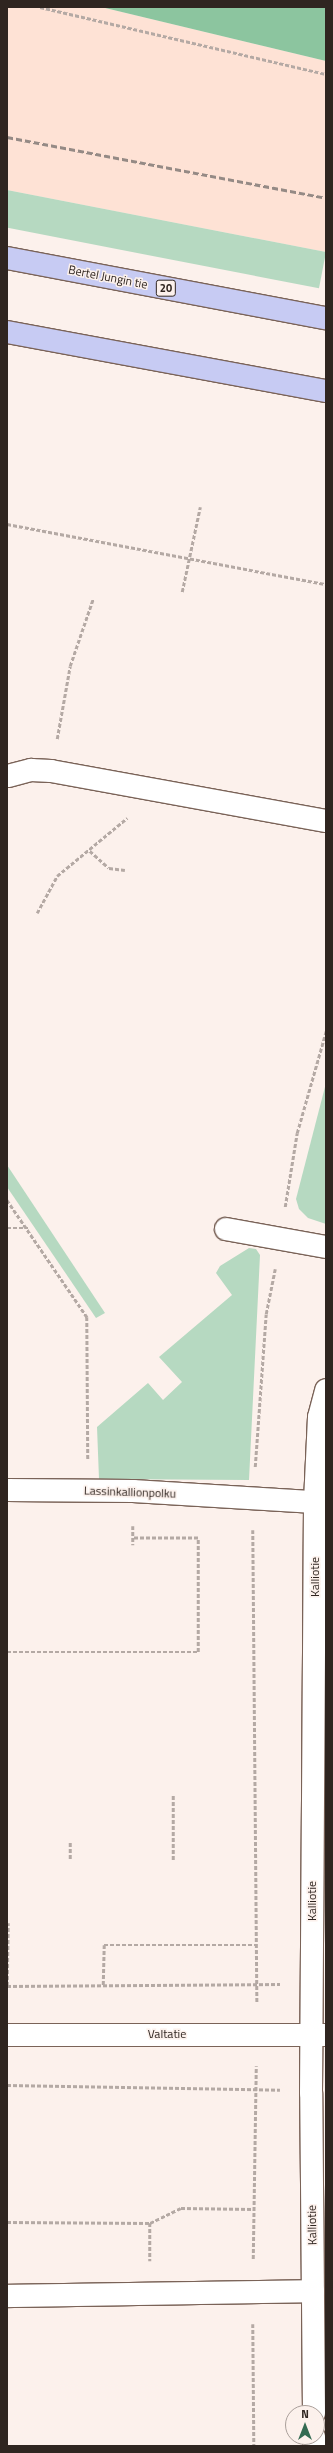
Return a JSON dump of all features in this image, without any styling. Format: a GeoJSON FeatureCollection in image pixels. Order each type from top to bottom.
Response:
{"type":"FeatureCollection","features":[{"type":"Feature","properties":{"kind":"highway","name":"Bertel Jungin tie"},"geometry":{"type":"LineString","coordinates":[[7,258],[326,318]]}},
{"type":"Feature","properties":{"kind":"highway"},"geometry":{"type":"LineString","coordinates":[[7,332],[326,391]]}},
{"type":"Feature","properties":{"kind":"street"},"geometry":{"type":"LineString","coordinates":[[8,776],[31,770],[51,771],[161,789],[326,821]]}},
{"type":"Feature","properties":{"kind":"street"},"geometry":{"type":"LineString","coordinates":[[226,1229],[326,1247]]}},
{"type":"Feature","properties":{"kind":"street","name":"Kalliotie"},"geometry":{"type":"LineString","coordinates":[[314,2405],[311,2093],[319,2035],[315,1502],[319,1417],[326,1390]]}},
{"type":"Feature","properties":{"kind":"street","name":"Lassinkallionpolku"},"geometry":{"type":"LineString","coordinates":[[7,1490],[88,1490],[315,1502]]}},
{"type":"Feature","properties":{"kind":"street","name":"Valtatie"},"geometry":{"type":"LineString","coordinates":[[7,2035],[319,2035]]}},
{"type":"Feature","properties":{"kind":"street"},"geometry":{"type":"LineString","coordinates":[[7,2296],[150,2296],[254,2294],[312,2291]]}},
{"type":"Feature","properties":{"kind":"path"},"geometry":{"type":"LineString","coordinates":[[40,7],[326,74]]}},
{"type":"Feature","properties":{"kind":"path"},"geometry":{"type":"LineString","coordinates":[[182,592],[200,508]]}},
{"type":"Feature","properties":{"kind":"path"},"geometry":{"type":"LineString","coordinates":[[7,524],[326,584]]}},
{"type":"Feature","properties":{"kind":"path"},"geometry":{"type":"LineString","coordinates":[[51,771],[70,666],[93,600]]}},
{"type":"Feature","properties":{"kind":"path"},"geometry":{"type":"LineString","coordinates":[[37,913],[57,876],[90,851],[161,789]]}},
{"type":"Feature","properties":{"kind":"path"},"geometry":{"type":"LineString","coordinates":[[90,851],[109,868],[125,870]]}},
{"type":"Feature","properties":{"kind":"path"},"geometry":{"type":"LineString","coordinates":[[7,1200],[28,1228],[87,1318],[88,1490]]}},
{"type":"Feature","properties":{"kind":"path"},"geometry":{"type":"LineString","coordinates":[[7,1228],[28,1228]]}},
{"type":"Feature","properties":{"kind":"path"},"geometry":{"type":"LineString","coordinates":[[8,1923],[7,1986],[257,1984],[253,1498]]}},
{"type":"Feature","properties":{"kind":"path"},"geometry":{"type":"LineString","coordinates":[[133,1526],[133,1545]]}},
{"type":"Feature","properties":{"kind":"path"},"geometry":{"type":"LineString","coordinates":[[7,1652],[198,1652],[198,1538],[133,1538]]}},
{"type":"Feature","properties":{"kind":"path"},"geometry":{"type":"LineString","coordinates":[[173,1795],[173,1860]]}},
{"type":"Feature","properties":{"kind":"path"},"geometry":{"type":"LineString","coordinates":[[70,1841],[70,1859]]}},
{"type":"Feature","properties":{"kind":"path"},"geometry":{"type":"LineString","coordinates":[[103,1985],[104,1945],[257,1945]]}},
{"type":"Feature","properties":{"kind":"path"},"geometry":{"type":"LineString","coordinates":[[7,2085],[256,2087],[311,2093]]}},
{"type":"Feature","properties":{"kind":"path"},"geometry":{"type":"LineString","coordinates":[[254,2446],[253,2209],[256,2087]]}},
{"type":"Feature","properties":{"kind":"path"},"geometry":{"type":"LineString","coordinates":[[7,2222],[150,2223],[181,2208],[253,2209]]}},
{"type":"Feature","properties":{"kind":"path"},"geometry":{"type":"LineString","coordinates":[[150,2223],[150,2296]]}},
{"type":"Feature","properties":{"kind":"shaded area"},"geometry":{"type":"Polygon","coordinates":[[[7,7],[101,7],[326,61],[326,252],[7,190],[7,7]]]}},
{"type":"Feature","properties":{"kind":"green space"},"geometry":{"type":"Polygon","coordinates":[[[101,7],[326,7],[326,61],[101,7]]]}},
{"type":"Feature","properties":{"kind":"green space"},"geometry":{"type":"Polygon","coordinates":[[[7,190],[326,252],[319,288],[7,228],[7,190]]]}},
{"type":"Feature","properties":{"kind":"green space"},"geometry":{"type":"Polygon","coordinates":[[[326,1083],[326,1224],[308,1218],[299,1209],[296,1199],[326,1083]]]}},
{"type":"Feature","properties":{"kind":"green space"},"geometry":{"type":"Polygon","coordinates":[[[7,1165],[105,1313],[96,1318],[7,1187],[7,1165]]]}},
{"type":"Feature","properties":{"kind":"green space"},"geometry":{"type":"Polygon","coordinates":[[[249,1248],[256,1249],[260,1255],[249,1480],[99,1479],[97,1427],[148,1383],[163,1400],[182,1382],[159,1357],[232,1295],[216,1273],[220,1266],[249,1248]]]}},
{"type":"Feature","properties":{"kind":"railway"},"geometry":{"type":"LineString","coordinates":[[7,137],[326,198]]}}]}
